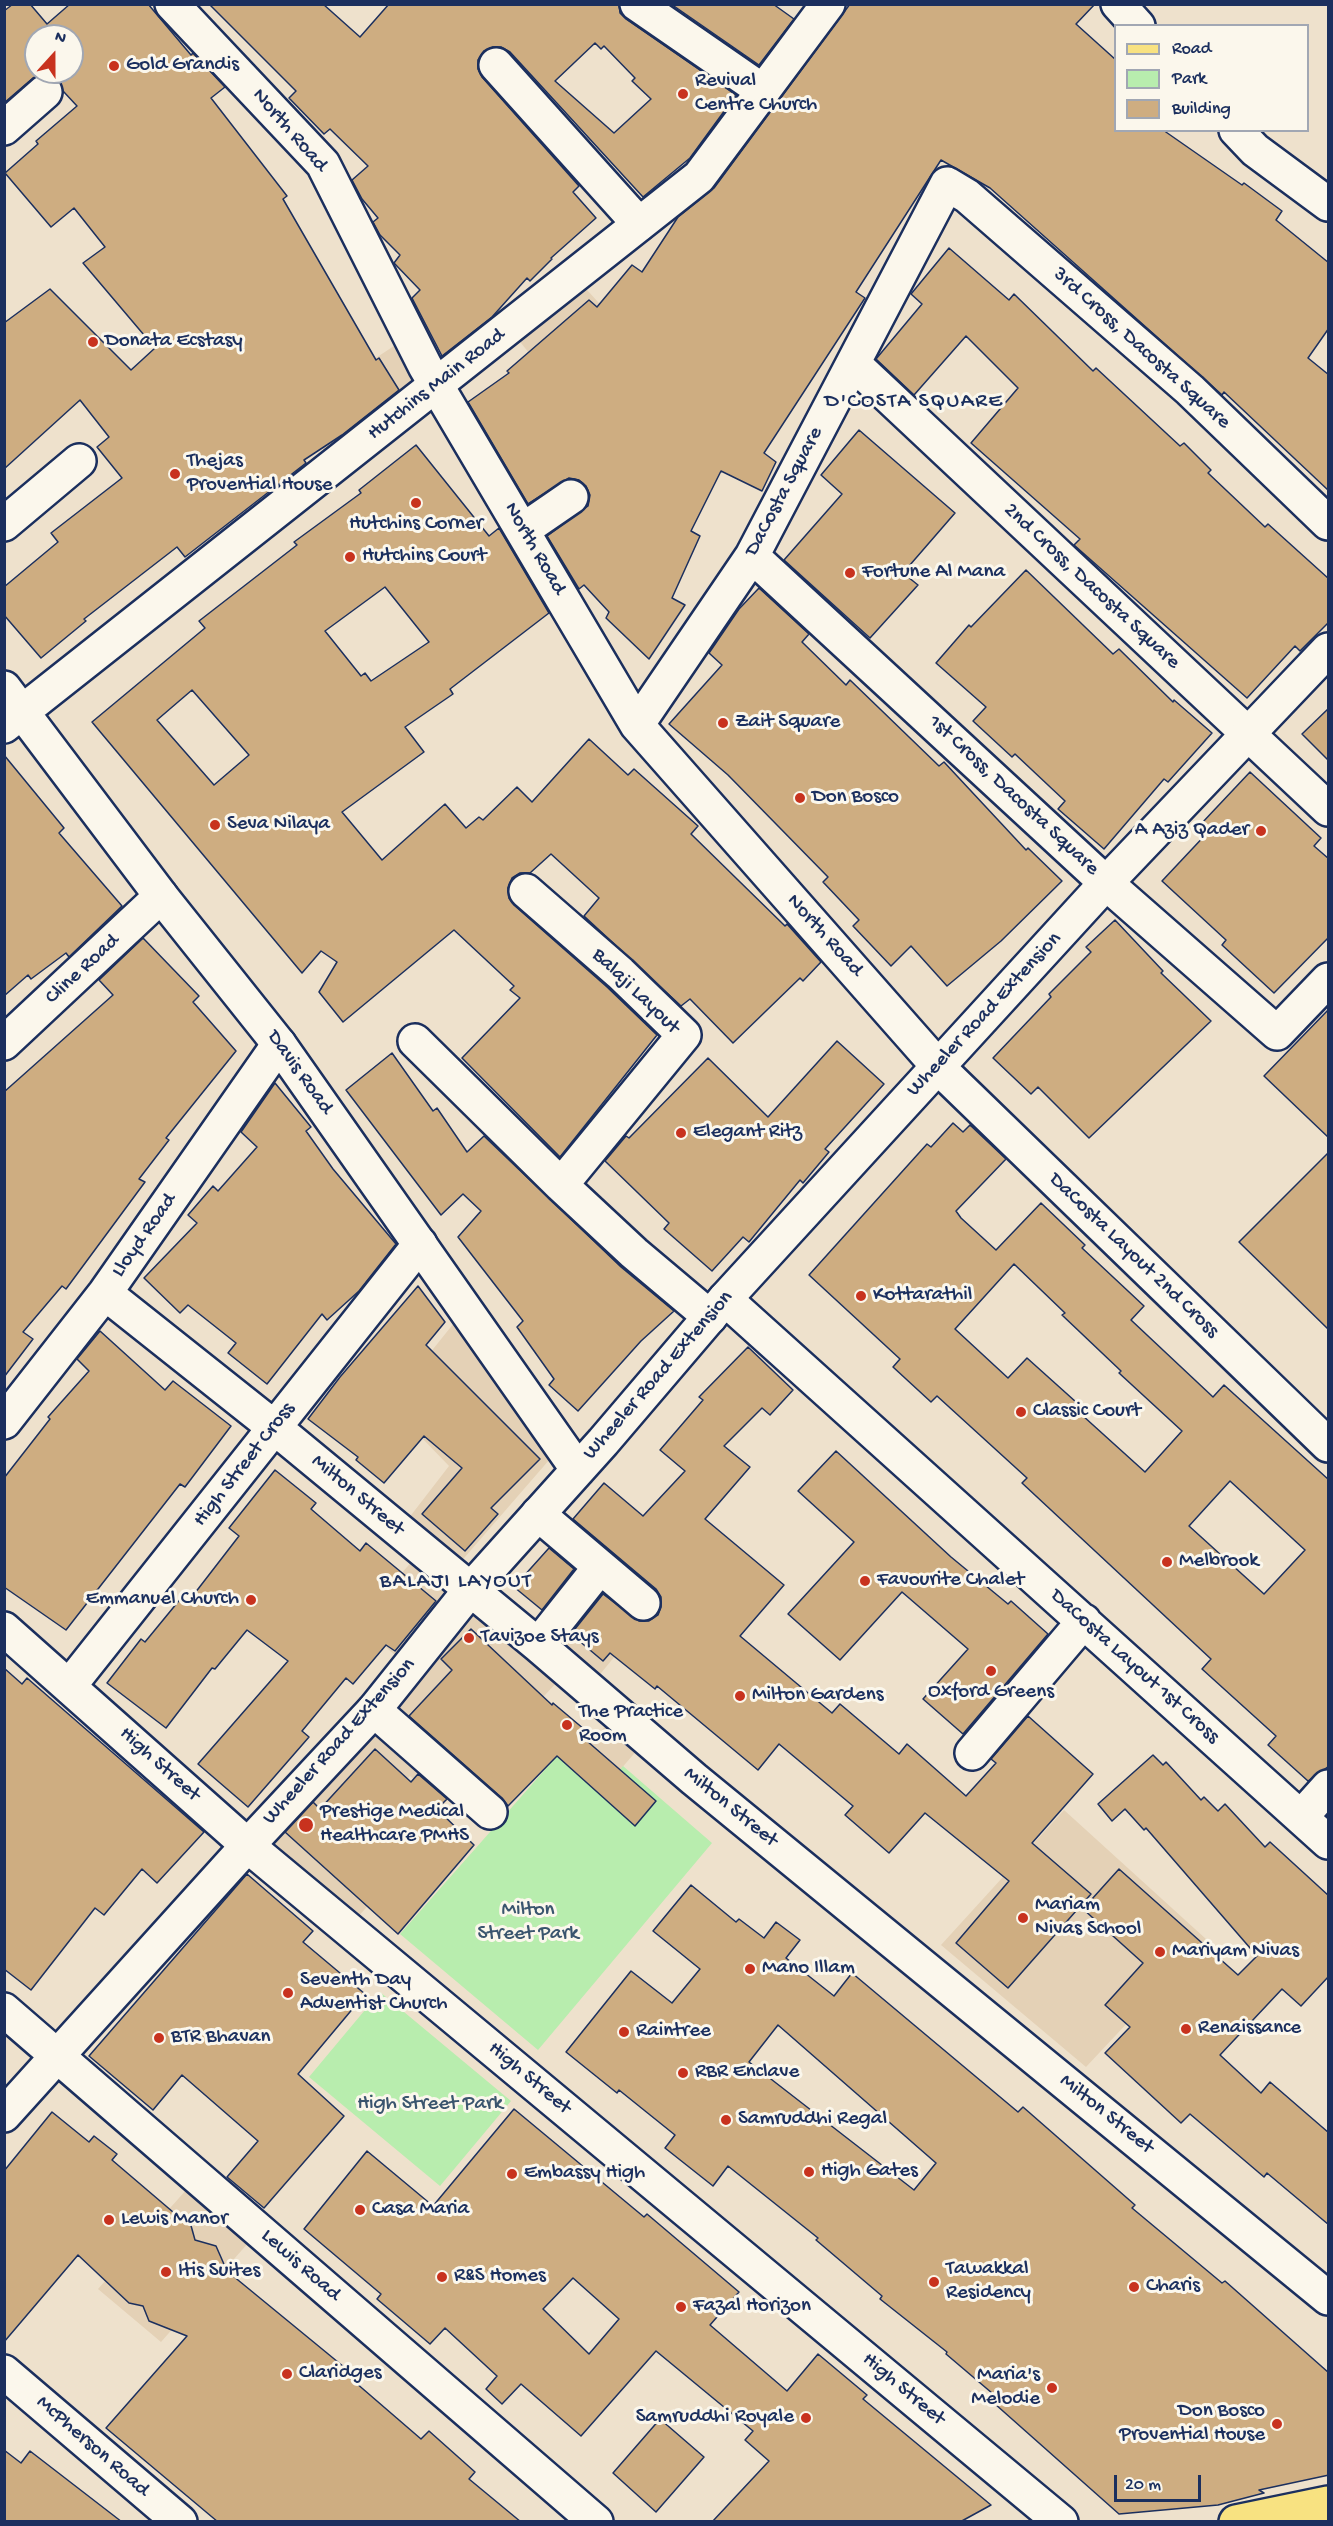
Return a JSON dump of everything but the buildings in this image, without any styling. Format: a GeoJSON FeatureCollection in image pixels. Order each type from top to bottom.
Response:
{"type":"FeatureCollection","features":[{"type":"Feature","properties":{"kind":"main road"},"geometry":{"type":"LineString","coordinates":[[1236,2522],[1329,2504]]}},
{"type":"Feature","properties":{"kind":"street","name":"North Road"},"geometry":{"type":"LineString","coordinates":[[172,4],[323,164],[425,366],[637,725],[939,1066]]}},
{"type":"Feature","properties":{"kind":"street"},"geometry":{"type":"LineString","coordinates":[[638,4],[763,91]]}},
{"type":"Feature","properties":{"kind":"street","name":"Hutchins Main Road"},"geometry":{"type":"LineString","coordinates":[[10,708],[438,385],[699,177],[828,4]]}},
{"type":"Feature","properties":{"kind":"street"},"geometry":{"type":"LineString","coordinates":[[1118,4],[1136,24]]}},
{"type":"Feature","properties":{"kind":"street"},"geometry":{"type":"LineString","coordinates":[[496,65],[639,224]]}},
{"type":"Feature","properties":{"kind":"street"},"geometry":{"type":"LineString","coordinates":[[4,128],[45,92]]}},
{"type":"Feature","properties":{"kind":"street"},"geometry":{"type":"LineString","coordinates":[[1238,132],[1255,150],[1329,204]]}},
{"type":"Feature","properties":{"kind":"street","name":"DaCosta Square"},"geometry":{"type":"LineString","coordinates":[[637,725],[752,555],[947,184]]}},
{"type":"Feature","properties":{"kind":"street","name":"3rd Cross, Dacosta Square"},"geometry":{"type":"LineString","coordinates":[[947,184],[967,196],[1190,390],[1329,523]]}},
{"type":"Feature","properties":{"kind":"street","name":"2nd Cross, Dacosta Square"},"geometry":{"type":"LineString","coordinates":[[854,364],[1329,809]]}},
{"type":"Feature","properties":{"kind":"street"},"geometry":{"type":"LineString","coordinates":[[4,524],[79,461]]}},
{"type":"Feature","properties":{"kind":"street"},"geometry":{"type":"LineString","coordinates":[[523,530],[571,497]]}},
{"type":"Feature","properties":{"kind":"street","name":"1st Cross, Dacosta Square"},"geometry":{"type":"LineString","coordinates":[[752,555],[1106,884],[1277,1033],[1329,980]]}},
{"type":"Feature","properties":{"kind":"street","name":"Wheeler Road Extension"},"geometry":{"type":"LineString","coordinates":[[4,2115],[248,1845],[374,1710],[470,1590],[578,1470],[718,1308],[1106,884],[1329,650]]}},
{"type":"Feature","properties":{"kind":"street","name":"Davis Road"},"geometry":{"type":"LineString","coordinates":[[10,708],[279,1044],[578,1470]]}},
{"type":"Feature","properties":{"kind":"street","name":"Balaji Layout"},"geometry":{"type":"LineString","coordinates":[[526,891],[620,972],[684,1035],[561,1185]]}},
{"type":"Feature","properties":{"kind":"street","name":"Cline Road"},"geometry":{"type":"LineString","coordinates":[[4,1043],[161,896]]}},
{"type":"Feature","properties":{"kind":"street"},"geometry":{"type":"LineString","coordinates":[[415,1041],[561,1185],[634,1253],[718,1308]]}},
{"type":"Feature","properties":{"kind":"street","name":"Lloyd Road"},"geometry":{"type":"LineString","coordinates":[[4,1422],[105,1293],[279,1044]]}},
{"type":"Feature","properties":{"kind":"street","name":"DaCosta Layout 2nd Cross"},"geometry":{"type":"LineString","coordinates":[[939,1066],[1329,1445]]}},
{"type":"Feature","properties":{"kind":"street","name":"High Street Cross"},"geometry":{"type":"LineString","coordinates":[[70,1685],[420,1244]]}},
{"type":"Feature","properties":{"kind":"street","name":"Milton Street"},"geometry":{"type":"LineString","coordinates":[[105,1293],[275,1428],[538,1645],[694,1779],[1329,2298]]}},
{"type":"Feature","properties":{"kind":"street","name":"DaCosta Layout 1st Cross"},"geometry":{"type":"LineString","coordinates":[[718,1308],[1084,1621],[1329,1842]]}},
{"type":"Feature","properties":{"kind":"street"},"geometry":{"type":"LineString","coordinates":[[538,1515],[643,1604]]}},
{"type":"Feature","properties":{"kind":"street"},"geometry":{"type":"LineString","coordinates":[[538,1645],[600,1567]]}},
{"type":"Feature","properties":{"kind":"street"},"geometry":{"type":"LineString","coordinates":[[972,1753],[1084,1621]]}},
{"type":"Feature","properties":{"kind":"street","name":"High Street"},"geometry":{"type":"LineString","coordinates":[[4,1629],[70,1685],[248,1845],[1061,2522]]}},
{"type":"Feature","properties":{"kind":"street"},"geometry":{"type":"LineString","coordinates":[[374,1710],[490,1812]]}},
{"type":"Feature","properties":{"kind":"street"},"geometry":{"type":"LineString","coordinates":[[1301,1817],[1329,1787]]}},
{"type":"Feature","properties":{"kind":"street","name":"Lewis Road"},"geometry":{"type":"LineString","coordinates":[[4,2010],[596,2522]]}},
{"type":"Feature","properties":{"kind":"street","name":"McPherson Road"},"geometry":{"type":"LineString","coordinates":[[4,2372],[180,2522]]}},
{"type":"Feature","properties":{"kind":"shaded area"},"geometry":{"type":"Polygon","coordinates":[[[578,280],[637,345],[553,383],[513,333],[578,280]]]}},
{"type":"Feature","properties":{"kind":"shaded area"},"geometry":{"type":"Polygon","coordinates":[[[403,340],[427,386],[330,460],[297,410],[403,340]]]}},
{"type":"Feature","properties":{"kind":"shaded area"},"geometry":{"type":"Polygon","coordinates":[[[454,1323],[550,1459],[458,1565],[405,1523],[449,1466],[389,1404],[454,1323]]]}},
{"type":"Feature","properties":{"kind":"shaded area"},"geometry":{"type":"Polygon","coordinates":[[[414,1559],[451,1589],[395,1655],[358,1623],[414,1559]]]}},
{"type":"Feature","properties":{"kind":"shaded area"},"geometry":{"type":"Polygon","coordinates":[[[604,1579],[647,1617],[597,1678],[550,1642],[604,1579]]]}},
{"type":"Feature","properties":{"kind":"shaded area"},"geometry":{"type":"Polygon","coordinates":[[[475,1611],[558,1681],[443,1805],[410,1776],[367,1822],[409,1861],[354,1921],[264,1846],[475,1611]]]}},
{"type":"Feature","properties":{"kind":"shaded area"},"geometry":{"type":"Polygon","coordinates":[[[608,1723],[639,1748],[600,1793],[570,1767],[608,1723]]]}},
{"type":"Feature","properties":{"kind":"shaded area"},"geometry":{"type":"Polygon","coordinates":[[[1064,1810],[1206,1939],[1086,2067],[941,1945],[1064,1810]]]}},
{"type":"Feature","properties":{"kind":"shaded area"},"geometry":{"type":"Polygon","coordinates":[[[187,2189],[249,2242],[161,2342],[98,2289],[187,2189]]]}},
{"type":"Feature","properties":{"kind":"green space","name":"Milton Street Park"},"geometry":{"type":"Polygon","coordinates":[[[557,1756],[600,1793],[623,1766],[712,1843],[538,2050],[400,1934],[557,1756]]]}},
{"type":"Feature","properties":{"kind":"green space","name":"High Street Park"},"geometry":{"type":"Polygon","coordinates":[[[380,1992],[511,2101],[440,2186],[309,2077],[380,1992]]]}},
{"type":"Feature","properties":{"kind":"place","name":"Gold Grandis"},"geometry":{"type":"Point","coordinates":[114,66]}},
{"type":"Feature","properties":{"kind":"place","name":"Revival Centre Church"},"geometry":{"type":"Point","coordinates":[683,94]}},
{"type":"Feature","properties":{"kind":"place","name":"Donata Ecstasy"},"geometry":{"type":"Point","coordinates":[93,342]}},
{"type":"Feature","properties":{"kind":"place","name":"Thejas Provential House"},"geometry":{"type":"Point","coordinates":[175,474]}},
{"type":"Feature","properties":{"kind":"place","name":"Hutchins Corner"},"geometry":{"type":"Point","coordinates":[416,503]}},
{"type":"Feature","properties":{"kind":"place","name":"Hutchins Court"},"geometry":{"type":"Point","coordinates":[350,557]}},
{"type":"Feature","properties":{"kind":"place","name":"Fortune Al Mana"},"geometry":{"type":"Point","coordinates":[850,573]}},
{"type":"Feature","properties":{"kind":"place","name":"Zait Square"},"geometry":{"type":"Point","coordinates":[723,723]}},
{"type":"Feature","properties":{"kind":"place","name":"Don Bosco"},"geometry":{"type":"Point","coordinates":[800,798]}},
{"type":"Feature","properties":{"kind":"place","name":"Seva Nilaya"},"geometry":{"type":"Point","coordinates":[215,825]}},
{"type":"Feature","properties":{"kind":"place","name":"A Aziz Qader"},"geometry":{"type":"Point","coordinates":[1261,831]}},
{"type":"Feature","properties":{"kind":"place","name":"Elegant Ritz"},"geometry":{"type":"Point","coordinates":[681,1133]}},
{"type":"Feature","properties":{"kind":"place","name":"Kottarathil"},"geometry":{"type":"Point","coordinates":[861,1296]}},
{"type":"Feature","properties":{"kind":"place","name":"Classic Court"},"geometry":{"type":"Point","coordinates":[1021,1412]}},
{"type":"Feature","properties":{"kind":"place","name":"Melbrook"},"geometry":{"type":"Point","coordinates":[1167,1562]}},
{"type":"Feature","properties":{"kind":"place","name":"Favourite Chalet"},"geometry":{"type":"Point","coordinates":[865,1581]}},
{"type":"Feature","properties":{"kind":"place","name":"Emmanuel Church"},"geometry":{"type":"Point","coordinates":[251,1600]}},
{"type":"Feature","properties":{"kind":"place","name":"Tavizoe Stays"},"geometry":{"type":"Point","coordinates":[469,1638]}},
{"type":"Feature","properties":{"kind":"place","name":"Oxford Greens"},"geometry":{"type":"Point","coordinates":[991,1671]}},
{"type":"Feature","properties":{"kind":"place","name":"Milton Gardens"},"geometry":{"type":"Point","coordinates":[740,1696]}},
{"type":"Feature","properties":{"kind":"place","name":"The Practice Room"},"geometry":{"type":"Point","coordinates":[567,1725]}},
{"type":"Feature","properties":{"kind":"place","name":"Prestige Medical Healthcare PMHS"},"geometry":{"type":"Point","coordinates":[306,1825]}},
{"type":"Feature","properties":{"kind":"place","name":"Mariam Nivas School"},"geometry":{"type":"Point","coordinates":[1023,1918]}},
{"type":"Feature","properties":{"kind":"place","name":"Mariyam Nivas"},"geometry":{"type":"Point","coordinates":[1160,1952]}},
{"type":"Feature","properties":{"kind":"place","name":"Mano Illam"},"geometry":{"type":"Point","coordinates":[750,1969]}},
{"type":"Feature","properties":{"kind":"place","name":"Seventh Day Adventist Church"},"geometry":{"type":"Point","coordinates":[288,1993]}},
{"type":"Feature","properties":{"kind":"place","name":"Renaissance"},"geometry":{"type":"Point","coordinates":[1186,2029]}},
{"type":"Feature","properties":{"kind":"place","name":"Raintree"},"geometry":{"type":"Point","coordinates":[624,2032]}},
{"type":"Feature","properties":{"kind":"place","name":"BTR Bhavan"},"geometry":{"type":"Point","coordinates":[159,2038]}},
{"type":"Feature","properties":{"kind":"place","name":"RBR Enclave"},"geometry":{"type":"Point","coordinates":[683,2073]}},
{"type":"Feature","properties":{"kind":"place","name":"Samruddhi Regal"},"geometry":{"type":"Point","coordinates":[726,2120]}},
{"type":"Feature","properties":{"kind":"place","name":"High Gates"},"geometry":{"type":"Point","coordinates":[809,2172]}},
{"type":"Feature","properties":{"kind":"place","name":"Embassy High"},"geometry":{"type":"Point","coordinates":[512,2174]}},
{"type":"Feature","properties":{"kind":"place","name":"Casa Maria"},"geometry":{"type":"Point","coordinates":[360,2210]}},
{"type":"Feature","properties":{"kind":"place","name":"Lewis Manor"},"geometry":{"type":"Point","coordinates":[109,2220]}},
{"type":"Feature","properties":{"kind":"place","name":"Itis Suites"},"geometry":{"type":"Point","coordinates":[166,2272]}},
{"type":"Feature","properties":{"kind":"place","name":"R&S Homes"},"geometry":{"type":"Point","coordinates":[442,2277]}},
{"type":"Feature","properties":{"kind":"place","name":"Tawakkal Residency"},"geometry":{"type":"Point","coordinates":[934,2282]}},
{"type":"Feature","properties":{"kind":"place","name":"Charis"},"geometry":{"type":"Point","coordinates":[1134,2287]}},
{"type":"Feature","properties":{"kind":"place","name":"Fazal Horizon"},"geometry":{"type":"Point","coordinates":[681,2307]}},
{"type":"Feature","properties":{"kind":"place","name":"Claridges"},"geometry":{"type":"Point","coordinates":[287,2374]}},
{"type":"Feature","properties":{"kind":"place","name":"Maria's Melodie"},"geometry":{"type":"Point","coordinates":[1052,2388]}},
{"type":"Feature","properties":{"kind":"place","name":"Samruddhi Royale"},"geometry":{"type":"Point","coordinates":[806,2418]}},
{"type":"Feature","properties":{"kind":"place","name":"Don Bosco Provential House"},"geometry":{"type":"Point","coordinates":[1277,2424]}},
{"type":"Feature","properties":{"kind":"district","name":"D'COSTA SQUARE"},"geometry":{"type":"Point","coordinates":[914,403]}},
{"type":"Feature","properties":{"kind":"district","name":"BALAJI LAYOUT"},"geometry":{"type":"Point","coordinates":[456,1583]}}]}
